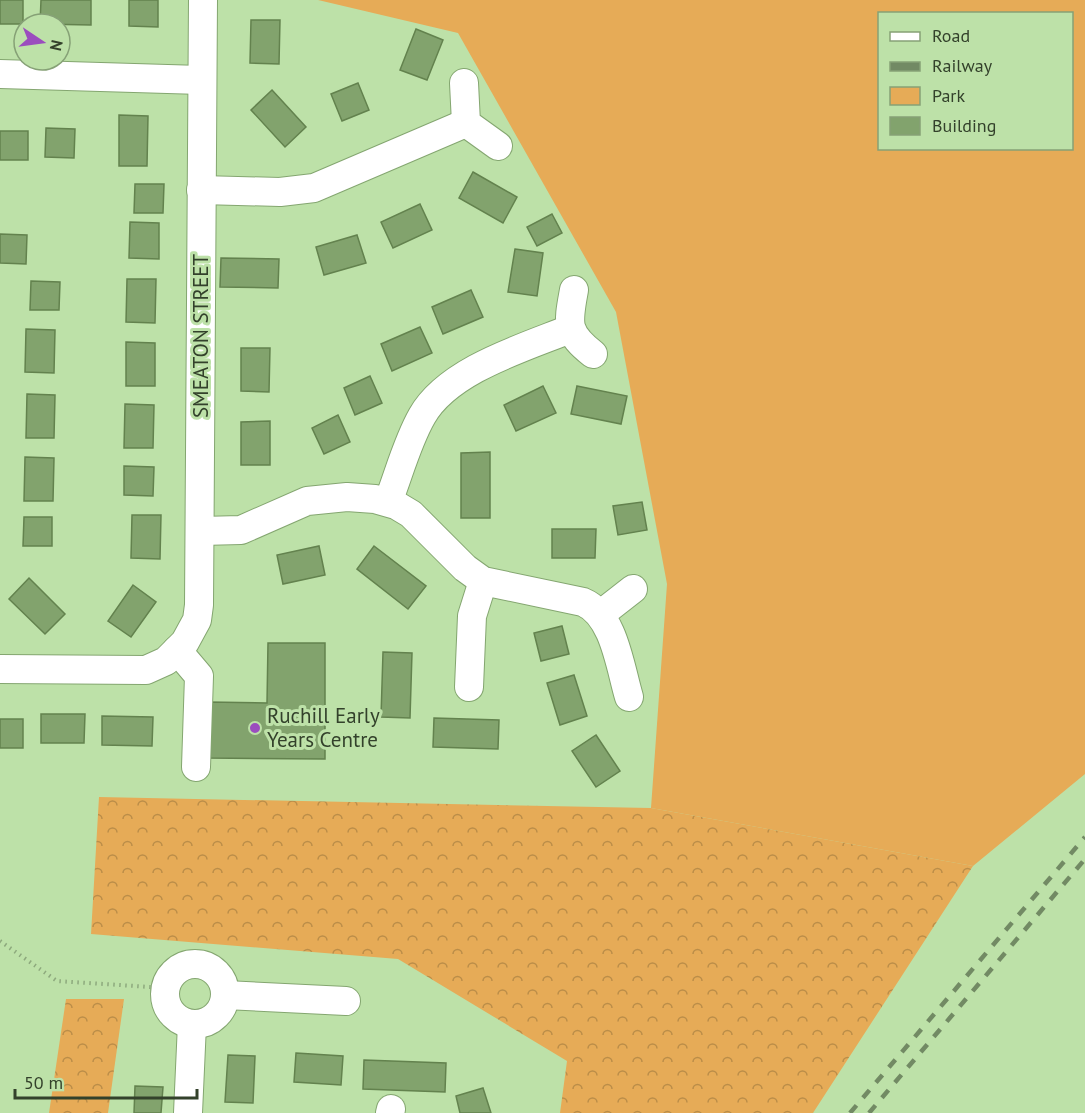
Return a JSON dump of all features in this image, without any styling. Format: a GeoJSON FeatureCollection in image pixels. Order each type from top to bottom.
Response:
{"type":"FeatureCollection","features":[{"type":"Feature","properties":{"kind":"street","name":"SMEATON STREET"},"geometry":{"type":"LineString","coordinates":[[172,655],[192,633],[197,620],[201,531],[203,0]]}},
{"type":"Feature","properties":{"kind":"street"},"geometry":{"type":"LineString","coordinates":[[0,74],[201,80]]}},
{"type":"Feature","properties":{"kind":"street"},"geometry":{"type":"LineString","coordinates":[[464,82],[466,123]]}},
{"type":"Feature","properties":{"kind":"street"},"geometry":{"type":"LineString","coordinates":[[201,190],[280,192],[314,188],[466,123]]}},
{"type":"Feature","properties":{"kind":"street"},"geometry":{"type":"LineString","coordinates":[[466,123],[498,146]]}},
{"type":"Feature","properties":{"kind":"street"},"geometry":{"type":"LineString","coordinates":[[574,290],[570,329],[577,341],[593,354]]}},
{"type":"Feature","properties":{"kind":"street"},"geometry":{"type":"LineString","coordinates":[[388,502],[422,417],[445,390],[493,360],[570,329]]}},
{"type":"Feature","properties":{"kind":"street"},"geometry":{"type":"LineString","coordinates":[[201,531],[241,530],[294,506],[326,498],[360,497],[388,502],[411,514],[465,568],[483,581],[584,602],[601,614],[607,624],[629,697]]}},
{"type":"Feature","properties":{"kind":"street"},"geometry":{"type":"LineString","coordinates":[[469,687],[472,616],[483,581]]}},
{"type":"Feature","properties":{"kind":"street"},"geometry":{"type":"LineString","coordinates":[[601,614],[633,589]]}},
{"type":"Feature","properties":{"kind":"street"},"geometry":{"type":"LineString","coordinates":[[0,669],[138,672],[172,655],[199,676],[196,767]]}},
{"type":"Feature","properties":{"kind":"street"},"geometry":{"type":"LineString","coordinates":[[194,964],[213,969],[220,977],[225,995],[223,1005],[211,1020],[192,1024],[174,1015],[165,998],[166,988],[176,971],[194,964]]}},
{"type":"Feature","properties":{"kind":"street"},"geometry":{"type":"LineString","coordinates":[[225,995],[346,1001]]}},
{"type":"Feature","properties":{"kind":"street"},"geometry":{"type":"LineString","coordinates":[[188,1113],[192,1024]]}},
{"type":"Feature","properties":{"kind":"path"},"geometry":{"type":"LineString","coordinates":[[0,941],[57,981],[166,988]]}},
{"type":"Feature","properties":{"kind":"green space"},"geometry":{"type":"Polygon","coordinates":[[[318,0],[1085,0],[1085,774],[973,866],[651,808],[667,584],[616,312],[458,33],[318,0]]]}},
{"type":"Feature","properties":{"kind":"green space"},"geometry":{"type":"Polygon","coordinates":[[[99,797],[651,808],[973,866],[813,1113],[560,1113],[567,1061],[398,959],[91,934],[99,797]]]}},
{"type":"Feature","properties":{"kind":"green space"},"geometry":{"type":"Polygon","coordinates":[[[66,999],[124,999],[108,1113],[49,1113],[66,999]]]}},
{"type":"Feature","properties":{"kind":"building"},"geometry":{"type":"Polygon","coordinates":[[[0,0],[23,0],[23,12],[12,12],[12,24],[0,24],[0,0]]]}},
{"type":"Feature","properties":{"kind":"building"},"geometry":{"type":"Polygon","coordinates":[[[41,0],[91,0],[91,25],[72,25],[72,12],[40,12],[41,0]]]}},
{"type":"Feature","properties":{"kind":"building"},"geometry":{"type":"Polygon","coordinates":[[[129,0],[158,0],[158,27],[129,26],[129,0]]]}},
{"type":"Feature","properties":{"kind":"building"},"geometry":{"type":"Polygon","coordinates":[[[251,20],[280,20],[279,64],[250,63],[251,20]]]}},
{"type":"Feature","properties":{"kind":"building"},"geometry":{"type":"Polygon","coordinates":[[[416,29],[443,40],[427,80],[400,70],[416,29]]]}},
{"type":"Feature","properties":{"kind":"building"},"geometry":{"type":"Polygon","coordinates":[[[358,83],[369,110],[342,121],[331,94],[358,83]]]}},
{"type":"Feature","properties":{"kind":"building"},"geometry":{"type":"Polygon","coordinates":[[[272,90],[306,127],[285,147],[251,110],[272,90]]]}},
{"type":"Feature","properties":{"kind":"building"},"geometry":{"type":"Polygon","coordinates":[[[119,115],[148,116],[147,166],[119,166],[119,115]]]}},
{"type":"Feature","properties":{"kind":"building"},"geometry":{"type":"Polygon","coordinates":[[[46,128],[75,129],[74,158],[45,157],[46,128]]]}},
{"type":"Feature","properties":{"kind":"building"},"geometry":{"type":"Polygon","coordinates":[[[0,131],[28,131],[28,160],[0,160],[0,131]]]}},
{"type":"Feature","properties":{"kind":"building"},"geometry":{"type":"Polygon","coordinates":[[[473,172],[517,197],[503,223],[459,198],[473,172]]]}},
{"type":"Feature","properties":{"kind":"building"},"geometry":{"type":"Polygon","coordinates":[[[135,184],[164,184],[163,213],[134,213],[135,184]]]}},
{"type":"Feature","properties":{"kind":"building"},"geometry":{"type":"Polygon","coordinates":[[[420,204],[432,230],[393,248],[381,222],[420,204]]]}},
{"type":"Feature","properties":{"kind":"building"},"geometry":{"type":"Polygon","coordinates":[[[552,214],[562,233],[537,246],[527,227],[552,214]]]}},
{"type":"Feature","properties":{"kind":"building"},"geometry":{"type":"Polygon","coordinates":[[[130,222],[159,223],[159,259],[129,258],[130,222]]]}},
{"type":"Feature","properties":{"kind":"building"},"geometry":{"type":"Polygon","coordinates":[[[0,234],[27,235],[26,264],[0,263],[0,234]]]}},
{"type":"Feature","properties":{"kind":"building"},"geometry":{"type":"Polygon","coordinates":[[[357,235],[366,263],[324,275],[316,247],[357,235]]]}},
{"type":"Feature","properties":{"kind":"building"},"geometry":{"type":"Polygon","coordinates":[[[515,249],[543,253],[537,296],[508,292],[515,249]]]}},
{"type":"Feature","properties":{"kind":"building"},"geometry":{"type":"Polygon","coordinates":[[[221,258],[279,259],[278,288],[220,287],[221,258]]]}},
{"type":"Feature","properties":{"kind":"building"},"geometry":{"type":"Polygon","coordinates":[[[127,279],[156,279],[155,323],[126,322],[127,279]]]}},
{"type":"Feature","properties":{"kind":"building"},"geometry":{"type":"Polygon","coordinates":[[[31,281],[60,282],[59,310],[30,310],[31,281]]]}},
{"type":"Feature","properties":{"kind":"building"},"geometry":{"type":"Polygon","coordinates":[[[471,290],[483,317],[443,334],[432,307],[471,290]]]}},
{"type":"Feature","properties":{"kind":"building"},"geometry":{"type":"Polygon","coordinates":[[[420,327],[432,353],[392,371],[381,344],[420,327]]]}},
{"type":"Feature","properties":{"kind":"building"},"geometry":{"type":"Polygon","coordinates":[[[26,329],[55,330],[54,373],[25,372],[26,329]]]}},
{"type":"Feature","properties":{"kind":"building"},"geometry":{"type":"Polygon","coordinates":[[[126,342],[155,343],[155,386],[126,386],[126,342]]]}},
{"type":"Feature","properties":{"kind":"building"},"geometry":{"type":"Polygon","coordinates":[[[241,348],[270,348],[269,392],[241,391],[241,348]]]}},
{"type":"Feature","properties":{"kind":"building"},"geometry":{"type":"Polygon","coordinates":[[[370,376],[382,403],[355,415],[344,388],[370,376]]]}},
{"type":"Feature","properties":{"kind":"building"},"geometry":{"type":"Polygon","coordinates":[[[543,386],[556,413],[516,431],[504,405],[543,386]]]}},
{"type":"Feature","properties":{"kind":"building"},"geometry":{"type":"Polygon","coordinates":[[[577,386],[627,396],[621,424],[571,414],[577,386]]]}},
{"type":"Feature","properties":{"kind":"building"},"geometry":{"type":"Polygon","coordinates":[[[27,394],[55,395],[54,438],[26,438],[27,394]]]}},
{"type":"Feature","properties":{"kind":"building"},"geometry":{"type":"Polygon","coordinates":[[[125,404],[154,405],[153,448],[124,448],[125,404]]]}},
{"type":"Feature","properties":{"kind":"building"},"geometry":{"type":"Polygon","coordinates":[[[338,415],[350,442],[324,454],[312,428],[338,415]]]}},
{"type":"Feature","properties":{"kind":"building"},"geometry":{"type":"Polygon","coordinates":[[[270,421],[270,465],[241,465],[241,422],[270,421]]]}},
{"type":"Feature","properties":{"kind":"building"},"geometry":{"type":"Polygon","coordinates":[[[490,452],[490,518],[461,518],[461,453],[490,452]]]}},
{"type":"Feature","properties":{"kind":"building"},"geometry":{"type":"Polygon","coordinates":[[[25,457],[54,458],[53,501],[24,501],[25,457]]]}},
{"type":"Feature","properties":{"kind":"building"},"geometry":{"type":"Polygon","coordinates":[[[124,466],[154,467],[153,496],[124,495],[124,466]]]}},
{"type":"Feature","properties":{"kind":"building"},"geometry":{"type":"Polygon","coordinates":[[[642,502],[647,530],[618,535],[613,506],[642,502]]]}},
{"type":"Feature","properties":{"kind":"building"},"geometry":{"type":"Polygon","coordinates":[[[132,515],[161,515],[160,559],[131,558],[132,515]]]}},
{"type":"Feature","properties":{"kind":"building"},"geometry":{"type":"Polygon","coordinates":[[[24,517],[52,517],[52,546],[23,546],[24,517]]]}},
{"type":"Feature","properties":{"kind":"building"},"geometry":{"type":"Polygon","coordinates":[[[552,529],[596,529],[595,558],[552,558],[552,529]]]}},
{"type":"Feature","properties":{"kind":"building"},"geometry":{"type":"Polygon","coordinates":[[[319,546],[325,575],[283,584],[277,555],[319,546]]]}},
{"type":"Feature","properties":{"kind":"building"},"geometry":{"type":"Polygon","coordinates":[[[374,546],[426,586],[408,609],[357,569],[374,546]]]}},
{"type":"Feature","properties":{"kind":"building"},"geometry":{"type":"Polygon","coordinates":[[[29,578],[65,614],[45,634],[9,599],[29,578]]]}},
{"type":"Feature","properties":{"kind":"building"},"geometry":{"type":"Polygon","coordinates":[[[133,585],[156,602],[131,637],[108,621],[133,585]]]}},
{"type":"Feature","properties":{"kind":"building"},"geometry":{"type":"Polygon","coordinates":[[[562,626],[569,654],[541,661],[534,633],[562,626]]]}},
{"type":"Feature","properties":{"kind":"building"},"geometry":{"type":"Polygon","coordinates":[[[268,643],[325,643],[325,759],[208,758],[208,702],[267,703],[268,643]]]}},
{"type":"Feature","properties":{"kind":"building"},"geometry":{"type":"Polygon","coordinates":[[[383,652],[412,653],[410,718],[381,717],[383,652]]]}},
{"type":"Feature","properties":{"kind":"building"},"geometry":{"type":"Polygon","coordinates":[[[574,675],[587,716],[560,725],[547,683],[574,675]]]}},
{"type":"Feature","properties":{"kind":"building"},"geometry":{"type":"Polygon","coordinates":[[[41,714],[85,714],[84,743],[41,743],[41,714]]]}},
{"type":"Feature","properties":{"kind":"building"},"geometry":{"type":"Polygon","coordinates":[[[102,716],[153,717],[152,746],[102,745],[102,716]]]}},
{"type":"Feature","properties":{"kind":"building"},"geometry":{"type":"Polygon","coordinates":[[[434,718],[499,720],[498,749],[433,747],[434,718]]]}},
{"type":"Feature","properties":{"kind":"building"},"geometry":{"type":"Polygon","coordinates":[[[0,719],[23,719],[23,748],[0,748],[0,719]]]}},
{"type":"Feature","properties":{"kind":"building"},"geometry":{"type":"Polygon","coordinates":[[[596,735],[620,771],[596,787],[572,751],[596,735]]]}},
{"type":"Feature","properties":{"kind":"building"},"geometry":{"type":"Polygon","coordinates":[[[296,1053],[343,1056],[341,1085],[294,1082],[296,1053]]]}},
{"type":"Feature","properties":{"kind":"building"},"geometry":{"type":"Polygon","coordinates":[[[228,1055],[255,1056],[253,1103],[225,1102],[228,1055]]]}},
{"type":"Feature","properties":{"kind":"building"},"geometry":{"type":"Polygon","coordinates":[[[364,1060],[446,1063],[445,1092],[363,1089],[364,1060]]]}},
{"type":"Feature","properties":{"kind":"building"},"geometry":{"type":"Polygon","coordinates":[[[135,1086],[163,1087],[161,1113],[134,1113],[135,1086]]]}},
{"type":"Feature","properties":{"kind":"building"},"geometry":{"type":"Polygon","coordinates":[[[483,1088],[491,1113],[460,1113],[456,1096],[483,1088]]]}},
{"type":"Feature","properties":{"kind":"railway"},"geometry":{"type":"LineString","coordinates":[[850,1113],[1085,837]]}},
{"type":"Feature","properties":{"kind":"railway"},"geometry":{"type":"LineString","coordinates":[[869,1113],[1085,859]]}},
{"type":"Feature","properties":{"kind":"place","name":"Ruchill Early Years Centre"},"geometry":{"type":"Point","coordinates":[255,728]}}]}
